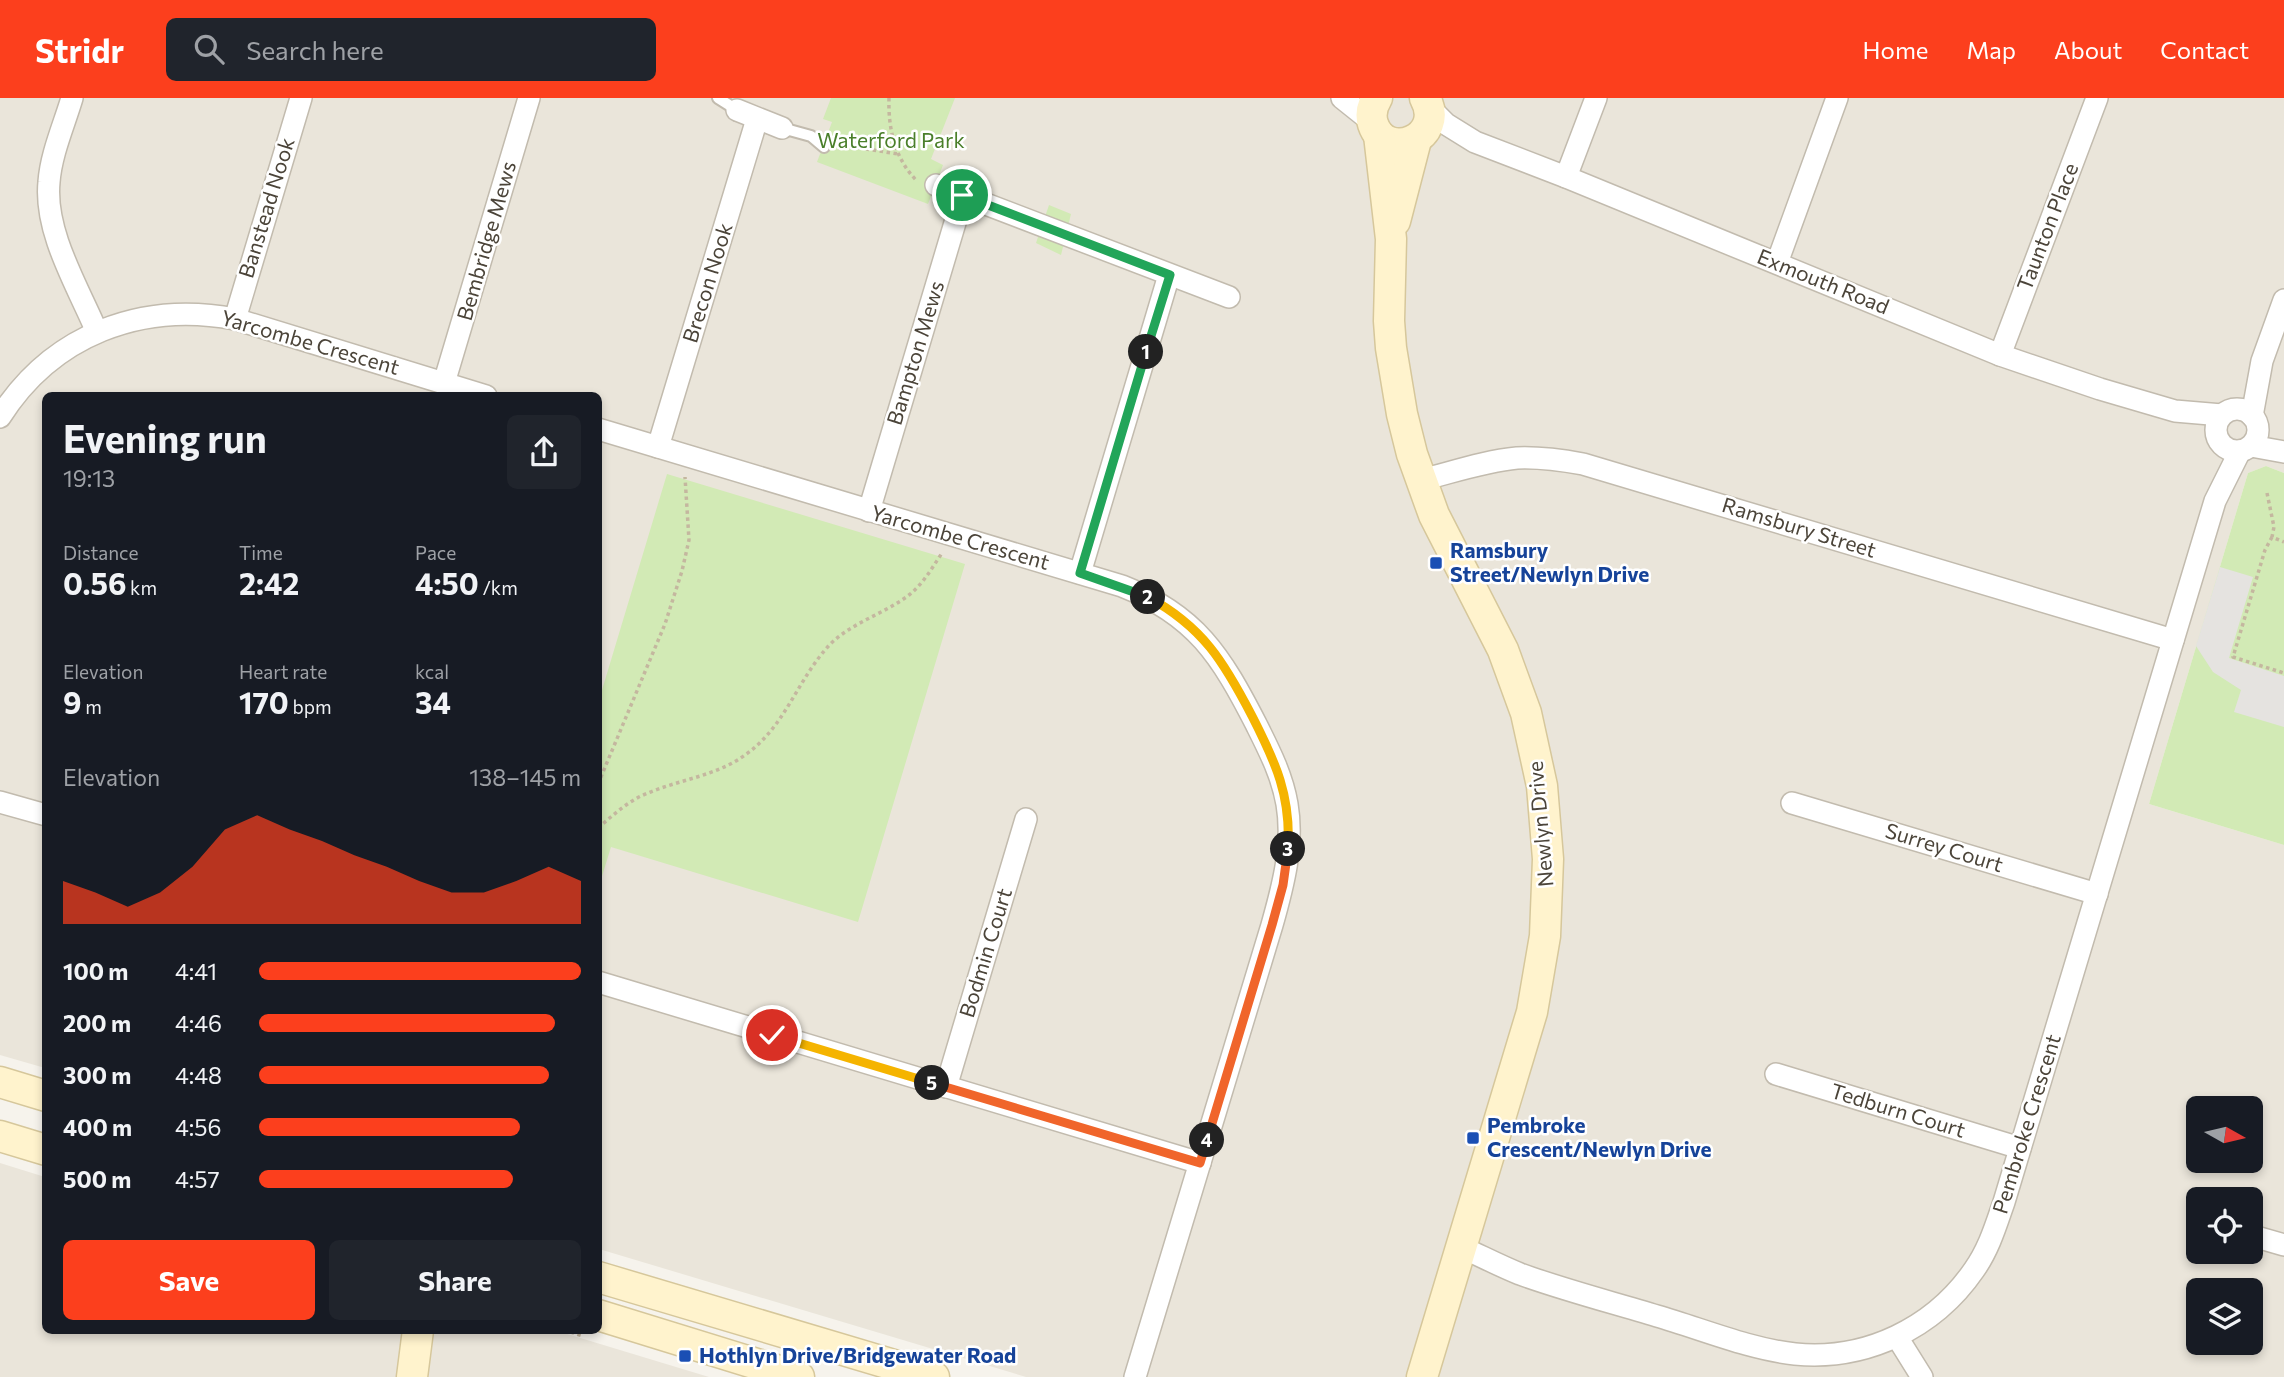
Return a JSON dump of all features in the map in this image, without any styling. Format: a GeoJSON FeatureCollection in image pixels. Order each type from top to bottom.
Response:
{"type":"FeatureCollection","features":[{"type":"Feature","properties":{"kind":"street"},"geometry":{"type":"LineString","coordinates":[[72,98],[51,168],[48,200],[55,235],[97,332]]}},
{"type":"Feature","properties":{"kind":"street","name":"Banstead Nook"},"geometry":{"type":"LineString","coordinates":[[235,319],[301,98]]}},
{"type":"Feature","properties":{"kind":"street","name":"Bembridge Mews"},"geometry":{"type":"LineString","coordinates":[[444,383],[529,98]]}},
{"type":"Feature","properties":{"kind":"street"},"geometry":{"type":"LineString","coordinates":[[1342,98],[1376,118],[1397,144],[1423,120]]}},
{"type":"Feature","properties":{"kind":"street"},"geometry":{"type":"LineString","coordinates":[[1566,177],[1596,98]]}},
{"type":"Feature","properties":{"kind":"street"},"geometry":{"type":"LineString","coordinates":[[1777,263],[1837,98]]}},
{"type":"Feature","properties":{"kind":"street","name":"Taunton Place"},"geometry":{"type":"LineString","coordinates":[[2000,355],[2097,98]]}},
{"type":"Feature","properties":{"kind":"street"},"geometry":{"type":"LineString","coordinates":[[737,110],[782,128]]}},
{"type":"Feature","properties":{"kind":"street","name":"Newlyn Drive"},"geometry":{"type":"LineString","coordinates":[[1376,118],[1391,239],[1391,348],[1402,414],[1421,480],[1445,537],[1516,681],[1540,773],[1548,859],[1545,936],[1532,1012],[1422,1377]]}},
{"type":"Feature","properties":{"kind":"street","name":"Brecon Nook"},"geometry":{"type":"LineString","coordinates":[[658,447],[757,119]]}},
{"type":"Feature","properties":{"kind":"street","name":"Newlyn Drive"},"geometry":{"type":"LineString","coordinates":[[1391,239],[1423,120]]}},
{"type":"Feature","properties":{"kind":"street","name":"Exmouth Road"},"geometry":{"type":"LineString","coordinates":[[1423,120],[1446,124],[1475,142],[2000,355],[2076,382],[2284,443]]}},
{"type":"Feature","properties":{"kind":"street"},"geometry":{"type":"LineString","coordinates":[[936,185],[1229,297]]}},
{"type":"Feature","properties":{"kind":"street","name":"Bampton Mews"},"geometry":{"type":"LineString","coordinates":[[869,511],[962,195]]}},
{"type":"Feature","properties":{"kind":"street"},"geometry":{"type":"LineString","coordinates":[[1080,573],[1170,275]]}},
{"type":"Feature","properties":{"kind":"street","name":"Pembroke Crescent"},"geometry":{"type":"LineString","coordinates":[[1459,1255],[1777,1351],[1819,1354],[1870,1347],[1897,1337],[1932,1315],[1955,1294],[1976,1268],[1992,1237],[2215,501],[2284,300]]}},
{"type":"Feature","properties":{"kind":"street","name":"Yarcombe Crescent"},"geometry":{"type":"LineString","coordinates":[[0,417],[29,380],[50,360],[97,332],[121,323],[171,313],[235,319],[473,392]]}},
{"type":"Feature","properties":{"kind":"street","name":"Yarcombe Crescent"},"geometry":{"type":"LineString","coordinates":[[602,430],[1143,594],[1185,620],[1205,640],[1226,668],[1274,759],[1288,805],[1289,842],[1283,885],[1135,1377]]}},
{"type":"Feature","properties":{"kind":"street","name":"Exmouth Road"},"geometry":{"type":"LineString","coordinates":[[2237,431],[2284,452]]}},
{"type":"Feature","properties":{"kind":"street","name":"Ramsbury Street"},"geometry":{"type":"LineString","coordinates":[[1421,480],[1520,458],[1583,464],[2173,640]]}},
{"type":"Feature","properties":{"kind":"street"},"geometry":{"type":"LineString","coordinates":[[0,802],[42,815]]}},
{"type":"Feature","properties":{"kind":"street","name":"Surrey Court"},"geometry":{"type":"LineString","coordinates":[[1792,803],[2096,894]]}},
{"type":"Feature","properties":{"kind":"street","name":"Bodmin Court"},"geometry":{"type":"LineString","coordinates":[[946,1087],[1026,819]]}},
{"type":"Feature","properties":{"kind":"street"},"geometry":{"type":"LineString","coordinates":[[602,983],[1200,1163]]}},
{"type":"Feature","properties":{"kind":"street","name":"Tedburn Court"},"geometry":{"type":"LineString","coordinates":[[1776,1074],[2020,1148]]}},
{"type":"Feature","properties":{"kind":"street"},"geometry":{"type":"LineString","coordinates":[[0,1082],[42,1095]]}},
{"type":"Feature","properties":{"kind":"street"},"geometry":{"type":"LineString","coordinates":[[0,1136],[42,1149]]}},
{"type":"Feature","properties":{"kind":"street"},"geometry":{"type":"LineString","coordinates":[[2263,1239],[2284,1245]]}},
{"type":"Feature","properties":{"kind":"street"},"geometry":{"type":"LineString","coordinates":[[602,1278],[933,1377]]}},
{"type":"Feature","properties":{"kind":"street"},"geometry":{"type":"LineString","coordinates":[[602,1316],[799,1377]]}},
{"type":"Feature","properties":{"kind":"street"},"geometry":{"type":"LineString","coordinates":[[414,1373],[418,1334]]}},
{"type":"Feature","properties":{"kind":"street"},"geometry":{"type":"LineString","coordinates":[[414,1373],[433,1334]]}},
{"type":"Feature","properties":{"kind":"street"},"geometry":{"type":"LineString","coordinates":[[1897,1337],[1922,1377]]}},
{"type":"Feature","properties":{"kind":"lane"},"geometry":{"type":"LineString","coordinates":[[718,98],[737,110]]}},
{"type":"Feature","properties":{"kind":"lane"},"geometry":{"type":"LineString","coordinates":[[782,128],[811,136],[824,147]]}},
{"type":"Feature","properties":{"kind":"path"},"geometry":{"type":"LineString","coordinates":[[889,98],[890,130],[898,154],[916,181],[936,185]]}},
{"type":"Feature","properties":{"kind":"path"},"geometry":{"type":"LineString","coordinates":[[824,147],[854,146],[898,154]]}},
{"type":"Feature","properties":{"kind":"path"},"geometry":{"type":"LineString","coordinates":[[602,774],[661,634],[682,571],[689,540],[685,475]]}},
{"type":"Feature","properties":{"kind":"path"},"geometry":{"type":"LineString","coordinates":[[2267,493],[2274,527],[2272,537],[2265,550],[2233,657],[2284,673]]}},
{"type":"Feature","properties":{"kind":"path"},"geometry":{"type":"LineString","coordinates":[[2272,537],[2284,542]]}},
{"type":"Feature","properties":{"kind":"path"},"geometry":{"type":"LineString","coordinates":[[602,825],[640,797],[721,768],[758,746],[771,733],[825,649],[842,635],[910,594],[925,578],[942,553],[930,549]]}},
{"type":"Feature","properties":{"kind":"shaded area"},"geometry":{"type":"Polygon","coordinates":[[[0,98],[2284,98],[2284,473],[2266,466],[2248,473],[2149,804],[2284,845],[2284,1377],[1026,1377],[602,1250],[602,392],[42,392],[42,1067],[0,1055],[0,98]]]}},
{"type":"Feature","properties":{"kind":"shaded area"},"geometry":{"type":"Polygon","coordinates":[[[2220,567],[2253,577],[2229,658],[2284,676],[2284,727],[2234,712],[2241,690],[2213,672],[2196,646],[2220,567]]]}},
{"type":"Feature","properties":{"kind":"shaded area"},"geometry":{"type":"Polygon","coordinates":[[[0,1163],[42,1176],[42,1334],[567,1334],[709,1377],[0,1377],[0,1163]]]}},
{"type":"Feature","properties":{"kind":"green space","name":"Waterford Park"},"geometry":{"type":"Polygon","coordinates":[[[831,98],[955,98],[931,159],[943,165],[928,204],[817,162],[832,122],[823,119],[831,98]]]}},
{"type":"Feature","properties":{"kind":"green space"},"geometry":{"type":"Polygon","coordinates":[[[1049,205],[1071,214],[1061,255],[1036,243],[1049,205]]]}},
{"type":"Feature","properties":{"kind":"green space"},"geometry":{"type":"Polygon","coordinates":[[[2266,466],[2284,473],[2284,845],[2149,804],[2248,473],[2266,466]]]}},
{"type":"Feature","properties":{"kind":"green space"},"geometry":{"type":"Polygon","coordinates":[[[667,474],[965,564],[858,922],[611,847],[602,876],[602,690],[667,474]]]}},
{"type":"Feature","properties":{"kind":"place","name":"Ramsbury Street/Newlyn Drive"},"geometry":{"type":"Point","coordinates":[1436,563]}},
{"type":"Feature","properties":{"kind":"place","name":"Pembroke Crescent/Newlyn Drive"},"geometry":{"type":"Point","coordinates":[1473,1138]}},
{"type":"Feature","properties":{"kind":"place","name":"Hothlyn Drive/Bridgewater Road"},"geometry":{"type":"Point","coordinates":[685,1356]}},
{"type":"Feature","properties":{"kind":"route"},"geometry":{"type":"LineString","coordinates":[[772,1035],[1200,1163],[1283,885],[1289,830],[1288,805],[1283,783],[1274,759],[1221,660],[1185,620],[1166,607],[1143,594],[1080,573],[1170,275],[962,195]]}}]}
